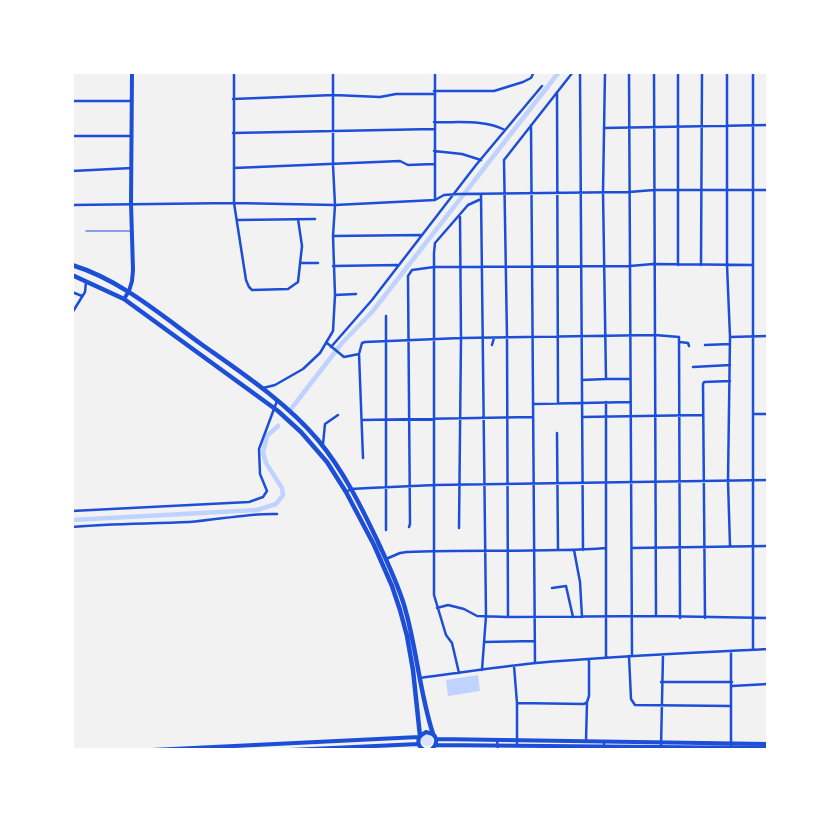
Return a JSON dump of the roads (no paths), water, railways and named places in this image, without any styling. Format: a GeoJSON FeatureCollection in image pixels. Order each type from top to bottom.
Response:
{"type":"FeatureCollection","features":[{"type":"Feature","properties":{"kind":"highway"},"geometry":{"type":"LineString","coordinates":[[72,265],[129,291],[262,388],[290,412],[322,446],[386,559],[406,610],[423,700],[434,734]]}},
{"type":"Feature","properties":{"kind":"highway"},"geometry":{"type":"LineString","coordinates":[[72,275],[124,299],[273,408],[319,452],[348,491],[374,545],[400,610],[412,670],[419,736]]}},
{"type":"Feature","properties":{"kind":"highway"},"geometry":{"type":"LineString","coordinates":[[95,285],[101,277]]}},
{"type":"Feature","properties":{"kind":"main road"},"geometry":{"type":"LineString","coordinates":[[124,299],[129,291],[133,270],[132,72]]}},
{"type":"Feature","properties":{"kind":"main road"},"geometry":{"type":"LineString","coordinates":[[152,750],[419,736],[426,732],[434,734],[437,739]]}},
{"type":"Feature","properties":{"kind":"main road"},"geometry":{"type":"LineString","coordinates":[[290,750],[420,747],[419,736]]}},
{"type":"Feature","properties":{"kind":"main road"},"geometry":{"type":"LineString","coordinates":[[437,739],[654,748],[768,744]]}},
{"type":"Feature","properties":{"kind":"main road"},"geometry":{"type":"LineString","coordinates":[[437,739],[433,748],[498,748],[517,743]]}},
{"type":"Feature","properties":{"kind":"main road"},"geometry":{"type":"LineString","coordinates":[[604,746],[661,742],[710,747]]}},
{"type":"Feature","properties":{"kind":"main road"},"geometry":{"type":"LineString","coordinates":[[731,746],[768,748]]}},
{"type":"Feature","properties":{"kind":"street"},"geometry":{"type":"LineString","coordinates":[[234,72],[234,203],[246,280],[248,287],[252,290],[288,289],[298,282],[301,263],[301,236],[298,219]]}},
{"type":"Feature","properties":{"kind":"street"},"geometry":{"type":"LineString","coordinates":[[262,388],[275,385],[303,369],[326,344],[331,337],[334,326],[333,72]]}},
{"type":"Feature","properties":{"kind":"street"},"geometry":{"type":"LineString","coordinates":[[434,72],[435,200]]}},
{"type":"Feature","properties":{"kind":"street"},"geometry":{"type":"LineString","coordinates":[[233,99],[334,95],[380,97],[396,94],[494,91],[531,78],[534,72]]}},
{"type":"Feature","properties":{"kind":"street"},"geometry":{"type":"LineString","coordinates":[[508,617],[505,157],[573,72]]}},
{"type":"Feature","properties":{"kind":"street"},"geometry":{"type":"LineString","coordinates":[[580,72],[583,550]]}},
{"type":"Feature","properties":{"kind":"street"},"geometry":{"type":"LineString","coordinates":[[605,72],[603,192],[606,379]]}},
{"type":"Feature","properties":{"kind":"street"},"geometry":{"type":"LineString","coordinates":[[629,72],[630,656],[632,702],[637,706],[732,706]]}},
{"type":"Feature","properties":{"kind":"street"},"geometry":{"type":"LineString","coordinates":[[654,72],[656,616]]}},
{"type":"Feature","properties":{"kind":"street"},"geometry":{"type":"LineString","coordinates":[[678,72],[678,265]]}},
{"type":"Feature","properties":{"kind":"street"},"geometry":{"type":"LineString","coordinates":[[701,265],[702,72]]}},
{"type":"Feature","properties":{"kind":"street"},"geometry":{"type":"LineString","coordinates":[[727,72],[727,265],[730,337],[728,481],[730,546]]}},
{"type":"Feature","properties":{"kind":"street"},"geometry":{"type":"LineString","coordinates":[[753,72],[754,649]]}},
{"type":"Feature","properties":{"kind":"street"},"geometry":{"type":"LineString","coordinates":[[331,347],[372,300],[453,194],[505,130],[526,108],[542,86]]}},
{"type":"Feature","properties":{"kind":"street"},"geometry":{"type":"LineString","coordinates":[[558,91],[558,402]]}},
{"type":"Feature","properties":{"kind":"street"},"geometry":{"type":"LineString","coordinates":[[72,102],[132,101]]}},
{"type":"Feature","properties":{"kind":"street"},"geometry":{"type":"LineString","coordinates":[[434,122],[481,122],[496,125],[505,130]]}},
{"type":"Feature","properties":{"kind":"street"},"geometry":{"type":"LineString","coordinates":[[604,128],[768,124]]}},
{"type":"Feature","properties":{"kind":"street"},"geometry":{"type":"LineString","coordinates":[[531,125],[535,663]]}},
{"type":"Feature","properties":{"kind":"street"},"geometry":{"type":"LineString","coordinates":[[233,133],[434,129]]}},
{"type":"Feature","properties":{"kind":"street"},"geometry":{"type":"LineString","coordinates":[[72,136],[132,136]]}},
{"type":"Feature","properties":{"kind":"street"},"geometry":{"type":"LineString","coordinates":[[434,151],[462,154],[481,160]]}},
{"type":"Feature","properties":{"kind":"street"},"geometry":{"type":"LineString","coordinates":[[234,168],[400,161],[408,165],[434,164]]}},
{"type":"Feature","properties":{"kind":"street"},"geometry":{"type":"LineString","coordinates":[[72,171],[132,168]]}},
{"type":"Feature","properties":{"kind":"street"},"geometry":{"type":"LineString","coordinates":[[72,204],[234,203],[335,205],[435,200],[453,194],[768,190]]}},
{"type":"Feature","properties":{"kind":"street"},"geometry":{"type":"LineString","coordinates":[[481,194],[486,550],[486,616],[482,670]]}},
{"type":"Feature","properties":{"kind":"street"},"geometry":{"type":"LineString","coordinates":[[458,673],[452,642],[446,635],[434,595],[434,252],[435,243],[471,203],[481,198]]}},
{"type":"Feature","properties":{"kind":"street"},"geometry":{"type":"LineString","coordinates":[[459,528],[460,216]]}},
{"type":"Feature","properties":{"kind":"street"},"geometry":{"type":"LineString","coordinates":[[236,220],[315,219]]}},
{"type":"Feature","properties":{"kind":"street"},"geometry":{"type":"LineString","coordinates":[[333,236],[421,235]]}},
{"type":"Feature","properties":{"kind":"street"},"geometry":{"type":"LineString","coordinates":[[301,263],[318,263]]}},
{"type":"Feature","properties":{"kind":"street"},"geometry":{"type":"LineString","coordinates":[[409,527],[410,340],[408,276],[412,270],[434,267],[630,266],[654,264],[753,265]]}},
{"type":"Feature","properties":{"kind":"street"},"geometry":{"type":"LineString","coordinates":[[333,266],[397,265]]}},
{"type":"Feature","properties":{"kind":"street"},"geometry":{"type":"LineString","coordinates":[[72,313],[86,287],[86,281]]}},
{"type":"Feature","properties":{"kind":"street"},"geometry":{"type":"LineString","coordinates":[[72,292],[82,296]]}},
{"type":"Feature","properties":{"kind":"street"},"geometry":{"type":"LineString","coordinates":[[335,295],[356,294]]}},
{"type":"Feature","properties":{"kind":"street"},"geometry":{"type":"LineString","coordinates":[[386,316],[386,530]]}},
{"type":"Feature","properties":{"kind":"street"},"geometry":{"type":"LineString","coordinates":[[363,458],[360,354],[362,343],[386,340],[461,338],[655,335],[679,337],[680,618]]}},
{"type":"Feature","properties":{"kind":"street"},"geometry":{"type":"LineString","coordinates":[[730,337],[768,336]]}},
{"type":"Feature","properties":{"kind":"street"},"geometry":{"type":"LineString","coordinates":[[492,345],[494,338]]}},
{"type":"Feature","properties":{"kind":"street"},"geometry":{"type":"LineString","coordinates":[[680,342],[688,343],[689,346]]}},
{"type":"Feature","properties":{"kind":"street"},"geometry":{"type":"LineString","coordinates":[[326,344],[342,356],[360,354]]}},
{"type":"Feature","properties":{"kind":"street"},"geometry":{"type":"LineString","coordinates":[[706,345],[730,344]]}},
{"type":"Feature","properties":{"kind":"street"},"geometry":{"type":"LineString","coordinates":[[693,367],[730,365]]}},
{"type":"Feature","properties":{"kind":"street"},"geometry":{"type":"LineString","coordinates":[[582,380],[630,379]]}},
{"type":"Feature","properties":{"kind":"street"},"geometry":{"type":"LineString","coordinates":[[705,618],[703,382],[730,382]]}},
{"type":"Feature","properties":{"kind":"street"},"geometry":{"type":"LineString","coordinates":[[72,511],[250,502],[263,497],[266,491],[260,474],[259,449],[277,401]]}},
{"type":"Feature","properties":{"kind":"street"},"geometry":{"type":"LineString","coordinates":[[606,402],[606,657]]}},
{"type":"Feature","properties":{"kind":"street"},"geometry":{"type":"LineString","coordinates":[[533,404],[630,402]]}},
{"type":"Feature","properties":{"kind":"street"},"geometry":{"type":"LineString","coordinates":[[753,414],[768,414]]}},
{"type":"Feature","properties":{"kind":"street"},"geometry":{"type":"LineString","coordinates":[[582,417],[703,415]]}},
{"type":"Feature","properties":{"kind":"street"},"geometry":{"type":"LineString","coordinates":[[322,446],[325,424],[338,416]]}},
{"type":"Feature","properties":{"kind":"street"},"geometry":{"type":"LineString","coordinates":[[362,420],[533,417]]}},
{"type":"Feature","properties":{"kind":"street"},"geometry":{"type":"LineString","coordinates":[[557,433],[558,550]]}},
{"type":"Feature","properties":{"kind":"street"},"geometry":{"type":"LineString","coordinates":[[348,491],[435,485],[768,480]]}},
{"type":"Feature","properties":{"kind":"street"},"geometry":{"type":"LineString","coordinates":[[72,527],[189,522],[260,513],[277,514]]}},
{"type":"Feature","properties":{"kind":"street"},"geometry":{"type":"LineString","coordinates":[[631,548],[768,546]]}},
{"type":"Feature","properties":{"kind":"street"},"geometry":{"type":"LineString","coordinates":[[386,559],[400,553],[435,551],[534,551],[606,548]]}},
{"type":"Feature","properties":{"kind":"street"},"geometry":{"type":"LineString","coordinates":[[574,550],[580,582],[582,617]]}},
{"type":"Feature","properties":{"kind":"street"},"geometry":{"type":"LineString","coordinates":[[552,588],[566,586],[573,618]]}},
{"type":"Feature","properties":{"kind":"street"},"geometry":{"type":"LineString","coordinates":[[437,608],[448,605],[477,616],[508,617],[631,618],[656,616],[680,618],[768,618]]}},
{"type":"Feature","properties":{"kind":"street"},"geometry":{"type":"LineString","coordinates":[[484,642],[535,641]]}},
{"type":"Feature","properties":{"kind":"street"},"geometry":{"type":"LineString","coordinates":[[420,678],[535,663],[768,648]]}},
{"type":"Feature","properties":{"kind":"street"},"geometry":{"type":"LineString","coordinates":[[731,746],[732,651]]}},
{"type":"Feature","properties":{"kind":"street"},"geometry":{"type":"LineString","coordinates":[[661,747],[663,655]]}},
{"type":"Feature","properties":{"kind":"street"},"geometry":{"type":"LineString","coordinates":[[586,744],[589,659]]}},
{"type":"Feature","properties":{"kind":"street"},"geometry":{"type":"LineString","coordinates":[[514,666],[517,743]]}},
{"type":"Feature","properties":{"kind":"street"},"geometry":{"type":"LineString","coordinates":[[661,682],[768,684]]}},
{"type":"Feature","properties":{"kind":"street"},"geometry":{"type":"LineString","coordinates":[[516,703],[584,704],[587,702]]}},
{"type":"Feature","properties":{"kind":"street"},"geometry":{"type":"LineString","coordinates":[[497,740],[498,748]]}},
{"type":"Feature","properties":{"kind":"lane"},"geometry":{"type":"LineString","coordinates":[[86,231],[132,231]]}},
{"type":"Feature","properties":{"kind":"water"},"geometry":{"type":"Polygon","coordinates":[[[478,675],[480,691],[448,696],[446,680],[478,675]]]}},
{"type":"Feature","properties":{"kind":"waterway"},"geometry":{"type":"LineString","coordinates":[[291,409],[342,343],[372,312],[559,72]]}},
{"type":"Feature","properties":{"kind":"waterway"},"geometry":{"type":"LineString","coordinates":[[72,520],[257,510],[276,504],[283,495],[282,488],[266,463],[263,453],[267,436],[278,426]]}}]}
